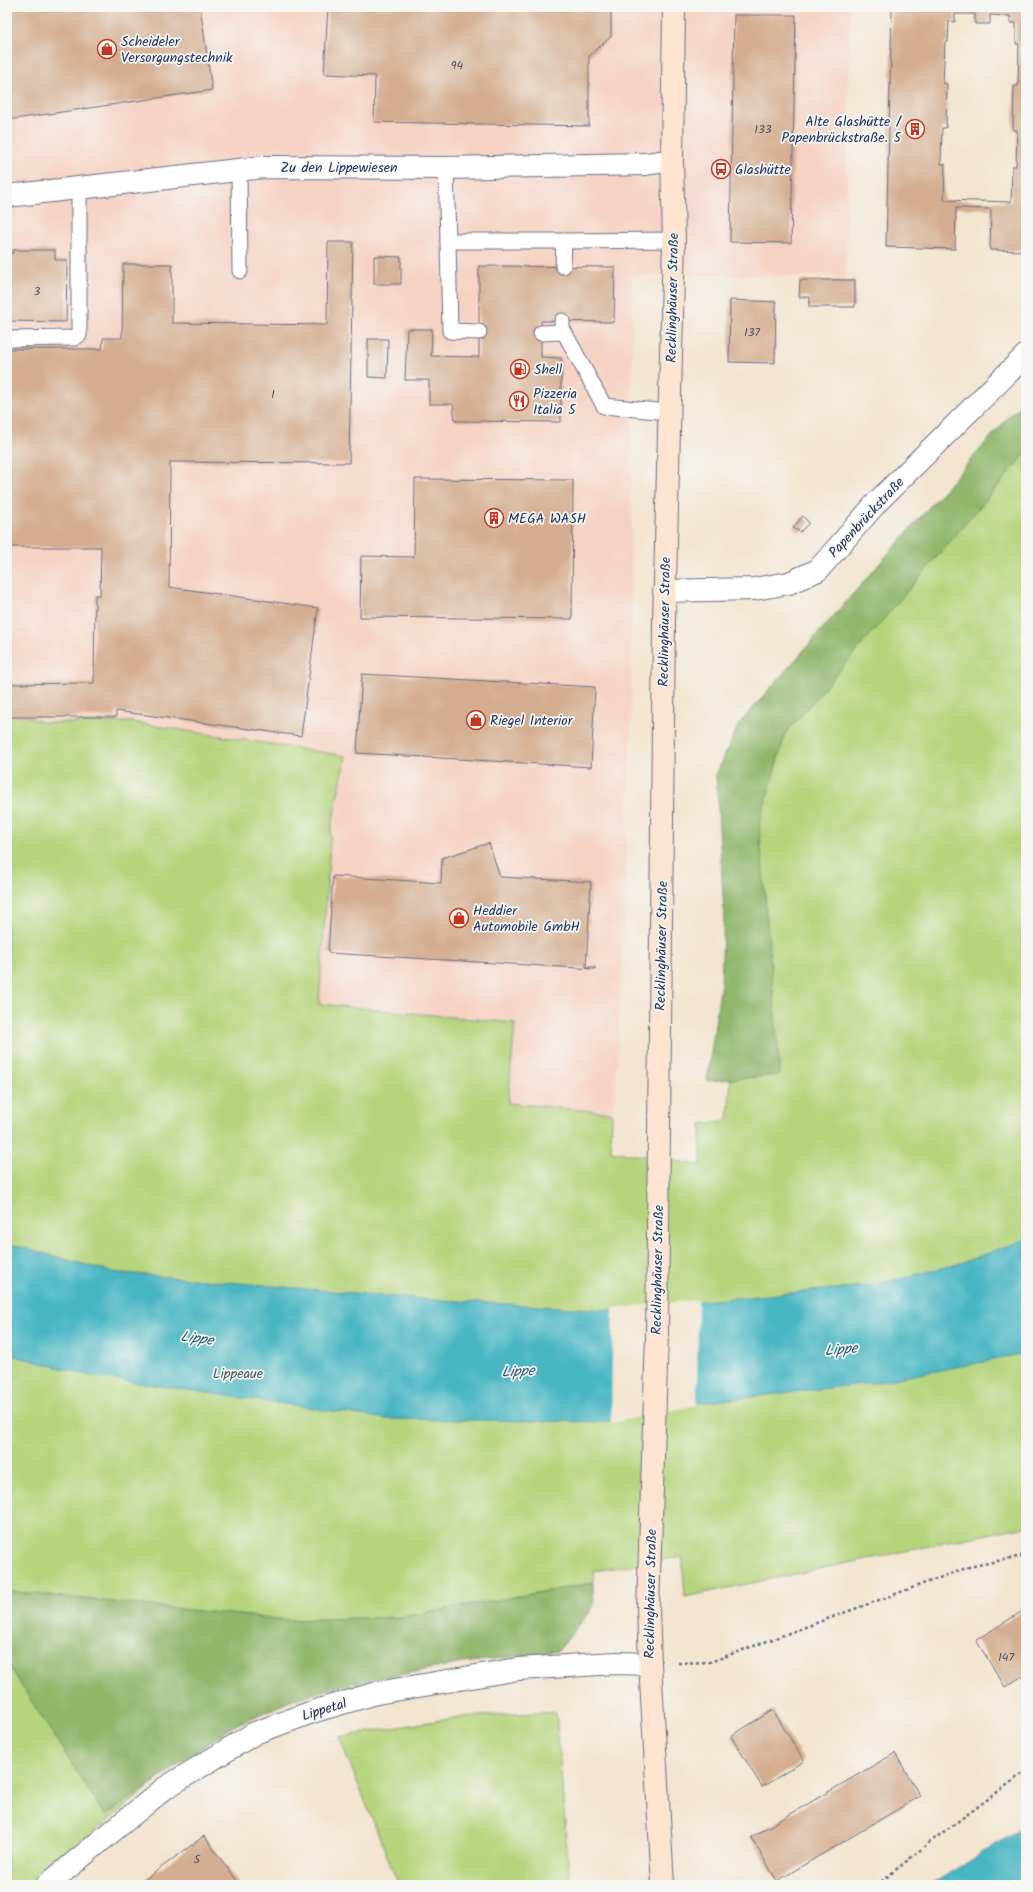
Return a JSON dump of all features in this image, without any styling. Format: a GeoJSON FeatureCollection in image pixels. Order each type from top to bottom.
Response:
{"type":"FeatureCollection","features":[{"type":"Feature","properties":{"kind":"main road","name":"Recklinghäuser Straße"},"geometry":{"type":"LineString","coordinates":[[663,1885],[648,1609],[657,1336],[664,591],[674,240],[672,160],[674,7]]}},
{"type":"Feature","properties":{"kind":"street","name":"Zu den Lippewiesen"},"geometry":{"type":"LineString","coordinates":[[7,196],[264,167],[446,168],[646,164],[672,160]]}},
{"type":"Feature","properties":{"kind":"street","name":"Papenbrückstraße"},"geometry":{"type":"LineString","coordinates":[[664,591],[754,589],[789,583],[818,570],[878,501],[1026,355]]}},
{"type":"Feature","properties":{"kind":"street","name":"Lippetal"},"geometry":{"type":"LineString","coordinates":[[47,1885],[165,1788],[254,1732],[315,1711],[377,1693],[518,1669],[616,1663],[650,1664]]}},
{"type":"Feature","properties":{"kind":"lane"},"geometry":{"type":"LineString","coordinates":[[446,168],[450,331],[479,332]]}},
{"type":"Feature","properties":{"kind":"lane"},"geometry":{"type":"LineString","coordinates":[[239,169],[240,271]]}},
{"type":"Feature","properties":{"kind":"lane"},"geometry":{"type":"LineString","coordinates":[[7,339],[74,338],[80,335],[79,187]]}},
{"type":"Feature","properties":{"kind":"lane"},"geometry":{"type":"LineString","coordinates":[[448,241],[674,240]]}},
{"type":"Feature","properties":{"kind":"lane"},"geometry":{"type":"LineString","coordinates":[[563,266],[564,241]]}},
{"type":"Feature","properties":{"kind":"lane"},"geometry":{"type":"LineString","coordinates":[[541,333],[563,327],[604,406],[668,412]]}},
{"type":"Feature","properties":{"kind":"path"},"geometry":{"type":"LineString","coordinates":[[650,1664],[710,1662],[969,1567],[1026,1555]]}},
{"type":"Feature","properties":{"kind":"path"},"geometry":{"type":"LineString","coordinates":[[877,1885],[934,1839],[1026,1771]]}},
{"type":"Feature","properties":{"kind":"shaded area"},"geometry":{"type":"Polygon","coordinates":[[[7,7],[849,7],[846,277],[632,274],[631,723],[618,1050],[612,1113],[508,1103],[515,1023],[319,1004],[331,829],[346,756],[7,724],[7,7]]]}},
{"type":"Feature","properties":{"kind":"green space"},"geometry":{"type":"Polygon","coordinates":[[[1026,402],[1026,453],[785,734],[759,825],[780,1075],[707,1081],[721,983],[724,911],[716,775],[739,724],[1011,414],[1026,402]]]}},
{"type":"Feature","properties":{"kind":"green space","name":"Lippeaue"},"geometry":{"type":"Polygon","coordinates":[[[1026,419],[1026,1526],[685,1597],[682,1557],[594,1571],[593,1583],[402,1617],[287,1620],[220,1613],[190,1753],[30,1885],[7,1885],[7,710],[45,723],[131,722],[346,756],[331,829],[319,1004],[515,1023],[508,1103],[612,1113],[611,1151],[701,1165],[701,1124],[728,1120],[750,796],[762,762],[1026,419]]]}},
{"type":"Feature","properties":{"kind":"green space"},"geometry":{"type":"Polygon","coordinates":[[[593,1583],[594,1606],[558,1651],[463,1663],[343,1685],[290,1701],[233,1726],[105,1816],[7,1663],[7,1591],[287,1620],[402,1617],[593,1583]]]}},
{"type":"Feature","properties":{"kind":"green space"},"geometry":{"type":"Polygon","coordinates":[[[556,1712],[570,1885],[399,1885],[339,1737],[460,1717],[556,1712]]]}},
{"type":"Feature","properties":{"kind":"water","name":"Lippe"},"geometry":{"type":"Polygon","coordinates":[[[1026,1239],[1026,1354],[872,1383],[697,1403],[605,1422],[387,1419],[91,1376],[7,1354],[7,1243],[112,1272],[423,1299],[608,1310],[875,1285],[961,1263],[1026,1239]]]}},
{"type":"Feature","properties":{"kind":"water"},"geometry":{"type":"Polygon","coordinates":[[[1026,1826],[1026,1885],[930,1885],[1026,1826]]]}},
{"type":"Feature","properties":{"kind":"pier"},"geometry":{"type":"Polygon","coordinates":[[[698,1300],[697,1405],[611,1423],[613,1308],[698,1300]]]}},
{"type":"Feature","properties":{"kind":"building","name":"Scheideler Versorgungstechnik"},"geometry":{"type":"Polygon","coordinates":[[[7,7],[200,7],[212,90],[7,120],[7,7]]]}},
{"type":"Feature","properties":{"kind":"building"},"geometry":{"type":"Polygon","coordinates":[[[328,7],[611,7],[611,37],[589,56],[589,126],[374,122],[375,76],[324,74],[328,7]]]}},
{"type":"Feature","properties":{"kind":"building","name":"Alte Glashütte / Papenbrückstraße. 5"},"geometry":{"type":"Polygon","coordinates":[[[892,7],[1026,7],[1026,251],[990,250],[991,209],[956,208],[955,249],[886,247],[892,7]],[[955,14],[955,22],[949,21],[948,42],[945,42],[943,83],[947,84],[946,128],[942,128],[941,164],[945,164],[944,200],[1011,202],[1012,166],[1016,166],[1017,130],[1013,130],[1014,86],[1018,86],[1019,44],[1016,44],[1016,23],[1010,23],[1010,16],[990,15],[990,24],[975,24],[975,14],[955,14]]]}},
{"type":"Feature","properties":{"kind":"building"},"geometry":{"type":"Polygon","coordinates":[[[734,15],[796,15],[791,243],[730,242],[734,15]]]}},
{"type":"Feature","properties":{"kind":"building"},"geometry":{"type":"Polygon","coordinates":[[[328,242],[353,242],[349,463],[170,462],[169,587],[318,608],[301,736],[116,711],[116,717],[7,717],[7,684],[94,683],[95,595],[100,595],[101,547],[7,547],[7,349],[102,349],[103,338],[122,338],[123,264],[172,264],[172,323],[327,325],[328,242]]]}},
{"type":"Feature","properties":{"kind":"building"},"geometry":{"type":"Polygon","coordinates":[[[13,250],[55,250],[55,260],[67,260],[66,322],[7,321],[7,253],[13,253],[13,250]]]}},
{"type":"Feature","properties":{"kind":"building"},"geometry":{"type":"Polygon","coordinates":[[[374,256],[401,257],[401,284],[374,284],[374,256]]]}},
{"type":"Feature","properties":{"kind":"building"},"geometry":{"type":"Polygon","coordinates":[[[479,266],[615,267],[614,322],[541,321],[541,357],[561,358],[561,422],[455,421],[453,404],[429,404],[429,380],[405,380],[407,329],[432,329],[431,356],[479,357],[479,266]]]}},
{"type":"Feature","properties":{"kind":"building"},"geometry":{"type":"Polygon","coordinates":[[[800,280],[855,280],[855,307],[809,307],[810,297],[799,297],[800,280]]]}},
{"type":"Feature","properties":{"kind":"building"},"geometry":{"type":"Polygon","coordinates":[[[730,300],[776,302],[775,363],[729,362],[730,300]]]}},
{"type":"Feature","properties":{"kind":"building"},"geometry":{"type":"Polygon","coordinates":[[[368,339],[388,339],[387,378],[368,377],[368,339]]]}},
{"type":"Feature","properties":{"kind":"building","name":"MEGA WASH"},"geometry":{"type":"Polygon","coordinates":[[[415,479],[573,480],[572,619],[360,617],[361,556],[414,557],[415,479]]]}},
{"type":"Feature","properties":{"kind":"building"},"geometry":{"type":"Polygon","coordinates":[[[803,516],[809,523],[800,532],[793,528],[803,516]]]}},
{"type":"Feature","properties":{"kind":"building","name":"Riegel Interior"},"geometry":{"type":"Polygon","coordinates":[[[362,674],[595,687],[591,767],[357,753],[362,674]]]}},
{"type":"Feature","properties":{"kind":"building","name":"Heddier Automobile GmbH"},"geometry":{"type":"Polygon","coordinates":[[[489,843],[500,877],[591,882],[586,967],[595,967],[595,969],[328,953],[333,876],[441,883],[442,858],[489,843]]]}},
{"type":"Feature","properties":{"kind":"building"},"geometry":{"type":"Polygon","coordinates":[[[1026,1609],[1026,1674],[1005,1687],[976,1640],[1026,1609]]]}},
{"type":"Feature","properties":{"kind":"building"},"geometry":{"type":"Polygon","coordinates":[[[773,1710],[804,1761],[762,1787],[731,1736],[773,1710]]]}},
{"type":"Feature","properties":{"kind":"building"},"geometry":{"type":"Polygon","coordinates":[[[895,1753],[920,1796],[777,1881],[751,1837],[895,1753]]]}},
{"type":"Feature","properties":{"kind":"building"},"geometry":{"type":"Polygon","coordinates":[[[204,1836],[240,1885],[146,1885],[143,1881],[204,1836]]]}},
{"type":"Feature","properties":{"kind":"place","name":"Scheideler Versorgungstechnik"},"geometry":{"type":"Point","coordinates":[107,49]}},
{"type":"Feature","properties":{"kind":"place","name":"Alte Glashütte / Papenbrückstraße. 5"},"geometry":{"type":"Point","coordinates":[915,129]}},
{"type":"Feature","properties":{"kind":"place","name":"Glashütte"},"geometry":{"type":"Point","coordinates":[721,169]}},
{"type":"Feature","properties":{"kind":"place","name":"Shell"},"geometry":{"type":"Point","coordinates":[520,369]}},
{"type":"Feature","properties":{"kind":"place","name":"Pizzeria Italia 5"},"geometry":{"type":"Point","coordinates":[519,401]}},
{"type":"Feature","properties":{"kind":"place","name":"MEGA WASH"},"geometry":{"type":"Point","coordinates":[494,518]}},
{"type":"Feature","properties":{"kind":"place","name":"Riegel Interior"},"geometry":{"type":"Point","coordinates":[476,720]}},
{"type":"Feature","properties":{"kind":"place","name":"Heddier Automobile GmbH"},"geometry":{"type":"Point","coordinates":[459,918]}}]}
